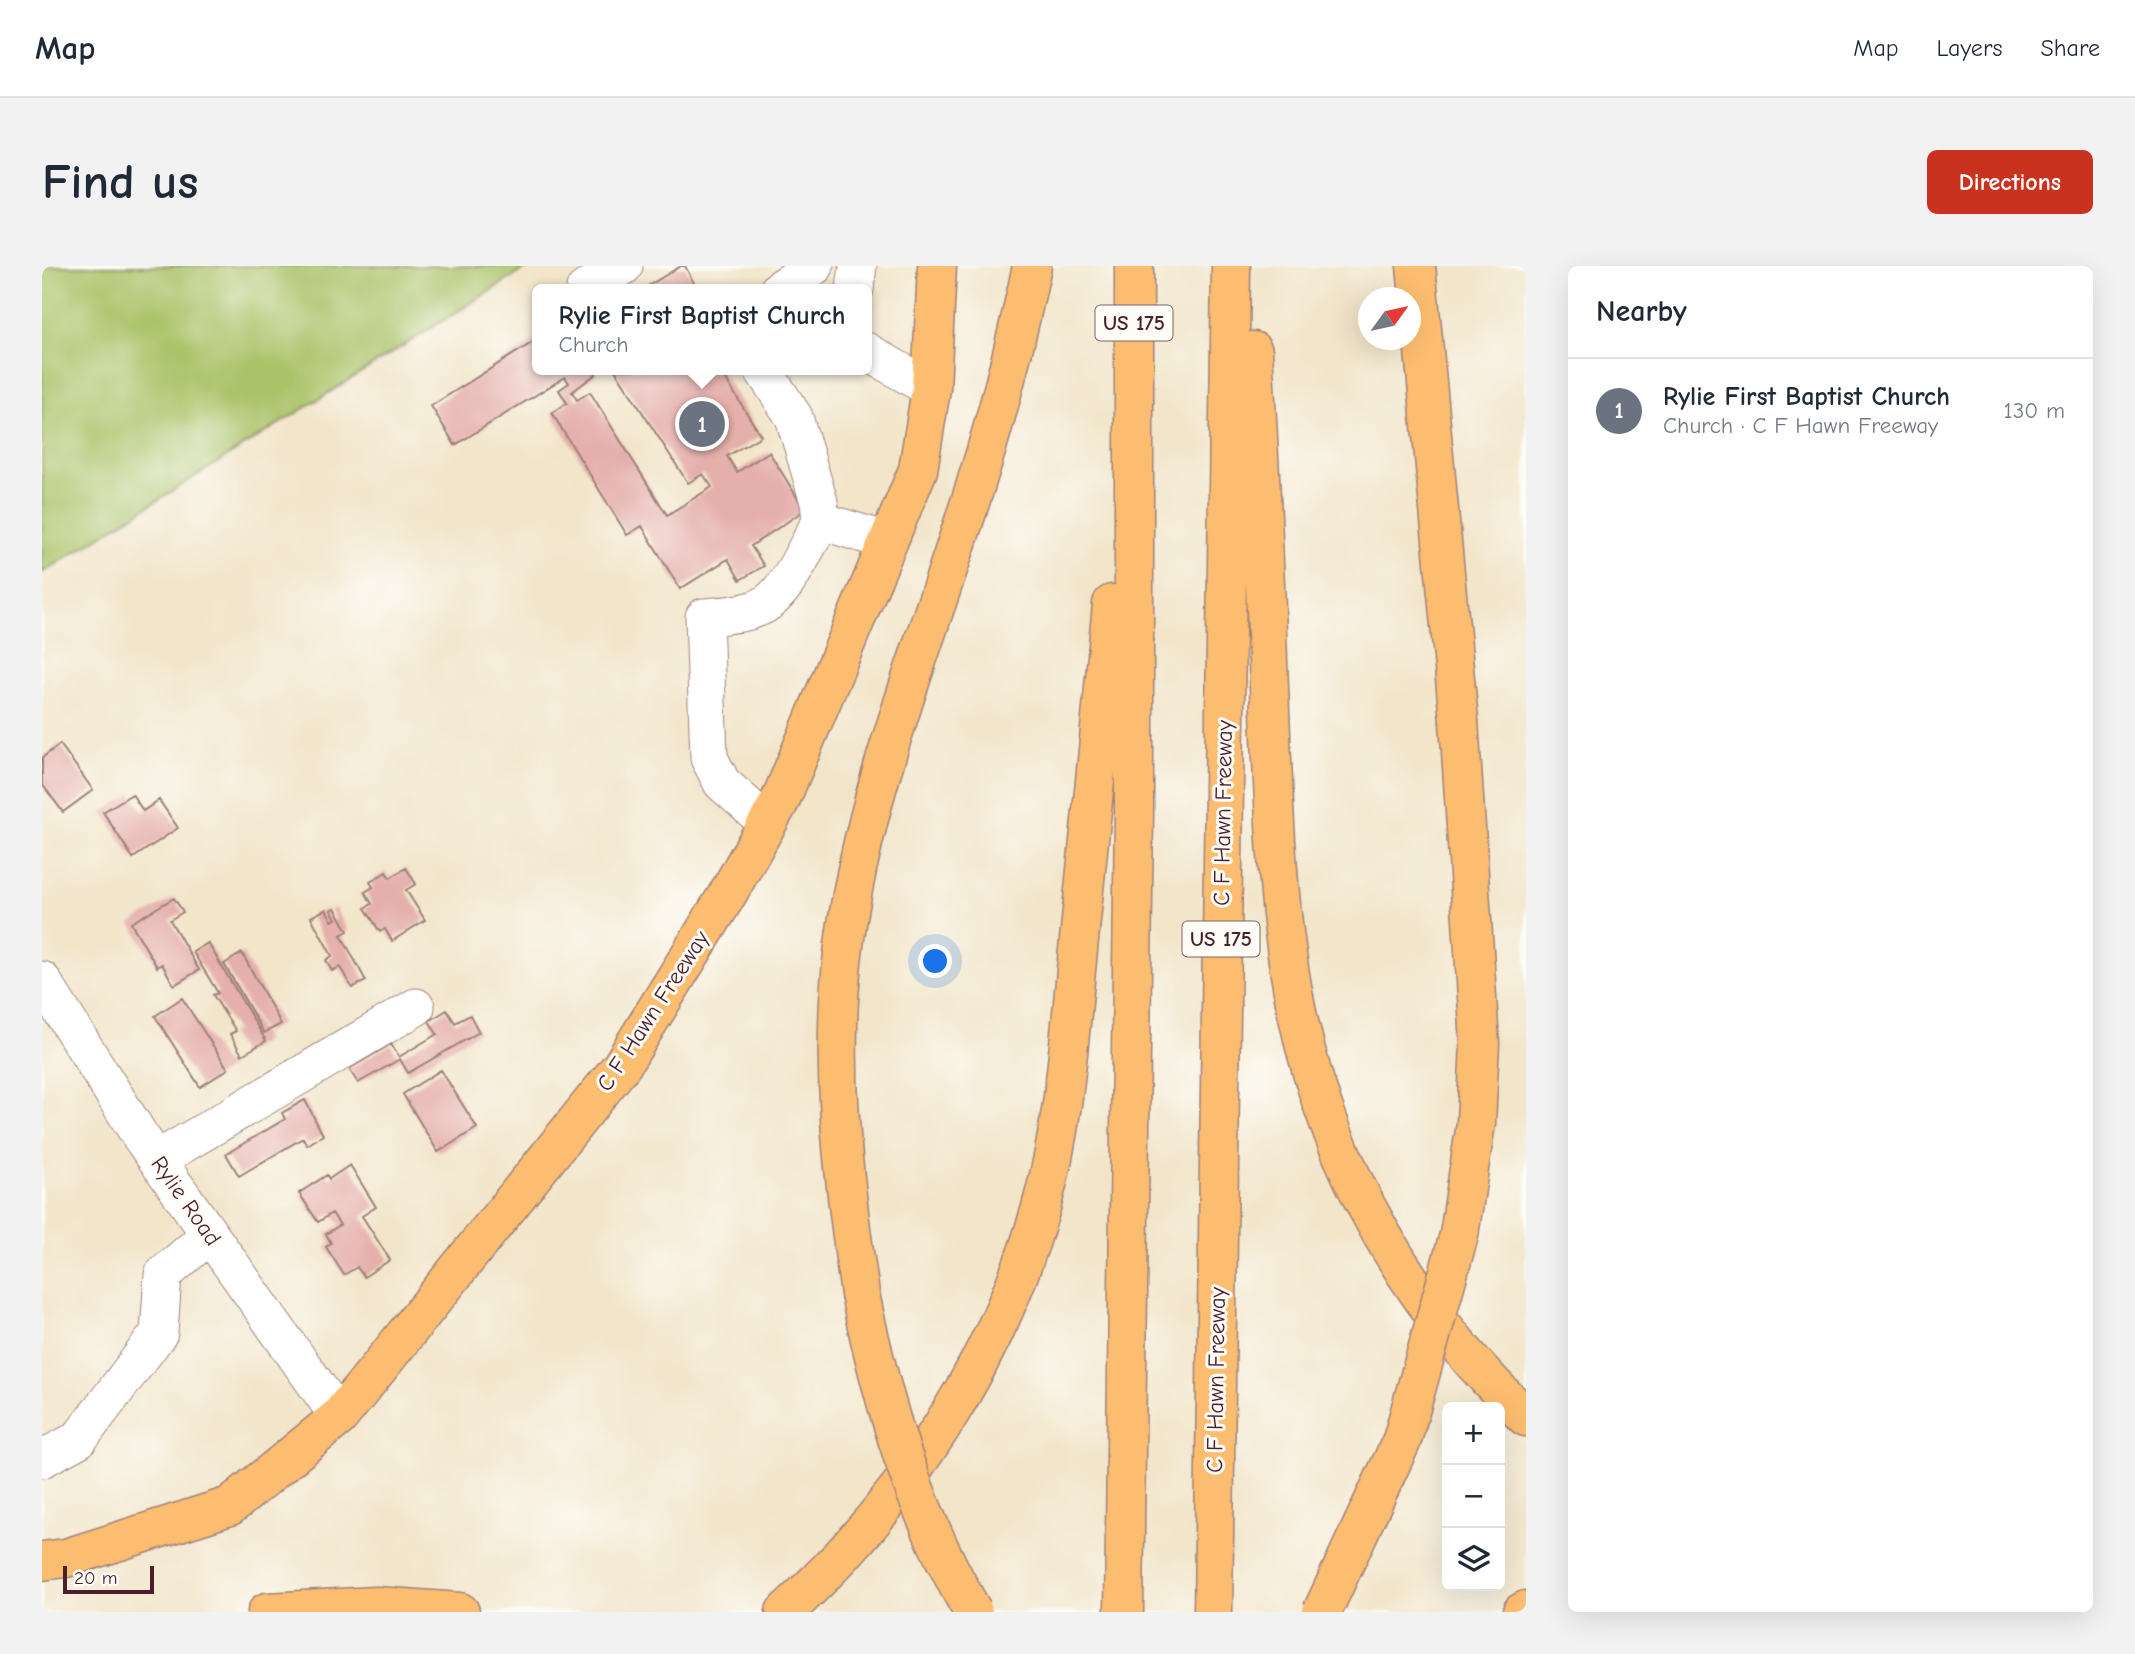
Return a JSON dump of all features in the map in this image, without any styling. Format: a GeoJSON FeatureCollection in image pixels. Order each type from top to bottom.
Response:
{"type":"FeatureCollection","features":[{"type":"Feature","properties":{"kind":"main road","name":"C F Hawn Freeway"},"geometry":{"type":"LineString","coordinates":[[42,1561],[66,1558],[230,1506],[339,1417],[622,1065],[780,801],[918,470],[931,389],[937,266]]}},
{"type":"Feature","properties":{"kind":"main road"},"geometry":{"type":"LineString","coordinates":[[973,1612],[931,1529],[903,1462],[878,1380],[860,1294],[843,1177],[836,1058],[844,945],[867,828],[901,710],[978,477],[1013,358],[1032,266]]}},
{"type":"Feature","properties":{"kind":"main road","name":"US 175"},"geometry":{"type":"LineString","coordinates":[[1124,1612],[1134,811],[1134,266]]}},
{"type":"Feature","properties":{"kind":"main road","name":"C F Hawn Freeway"},"geometry":{"type":"LineString","coordinates":[[1213,1612],[1231,266]]}},
{"type":"Feature","properties":{"kind":"main road"},"geometry":{"type":"LineString","coordinates":[[1248,266],[1273,790],[1283,915],[1298,1017],[1329,1124],[1369,1214],[1422,1300],[1490,1384],[1526,1417]]}},
{"type":"Feature","properties":{"kind":"main road"},"geometry":{"type":"LineString","coordinates":[[1322,1612],[1402,1440],[1459,1235],[1476,1123],[1480,1043],[1459,721],[1416,266]]}},
{"type":"Feature","properties":{"kind":"main road"},"geometry":{"type":"LineString","coordinates":[[785,1612],[832,1569],[893,1497],[958,1404],[1003,1313],[1042,1204],[1062,1104],[1133,380]]}},
{"type":"Feature","properties":{"kind":"main road"},"geometry":{"type":"LineString","coordinates":[[267,1612],[376,1606],[460,1612]]}},
{"type":"Feature","properties":{"kind":"street"},"geometry":{"type":"LineString","coordinates":[[593,284],[624,266]]}},
{"type":"Feature","properties":{"kind":"street"},"geometry":{"type":"LineString","coordinates":[[787,284],[815,266]]}},
{"type":"Feature","properties":{"kind":"street"},"geometry":{"type":"LineString","coordinates":[[856,284],[858,266]]}},
{"type":"Feature","properties":{"kind":"street"},"geometry":{"type":"LineString","coordinates":[[872,355],[931,389]]}},
{"type":"Feature","properties":{"kind":"street"},"geometry":{"type":"LineString","coordinates":[[767,823],[722,783],[709,758],[704,617],[740,613],[760,608],[773,600],[821,521],[819,502],[779,375]]}},
{"type":"Feature","properties":{"kind":"street"},"geometry":{"type":"LineString","coordinates":[[821,521],[887,541]]}},
{"type":"Feature","properties":{"kind":"street","name":"Rylie Road"},"geometry":{"type":"LineString","coordinates":[[42,980],[140,1136],[339,1417]]}},
{"type":"Feature","properties":{"kind":"street"},"geometry":{"type":"LineString","coordinates":[[158,1159],[416,1007]]}},
{"type":"Feature","properties":{"kind":"street"},"geometry":{"type":"LineString","coordinates":[[42,1460],[79,1438],[159,1334],[163,1275],[209,1235]]}},
{"type":"Feature","properties":{"kind":"green space"},"geometry":{"type":"Polygon","coordinates":[[[42,266],[530,266],[42,573],[42,266]]]}},
{"type":"Feature","properties":{"kind":"building"},"geometry":{"type":"Polygon","coordinates":[[[685,266],[694,284],[651,284],[685,266]]]}},
{"type":"Feature","properties":{"kind":"building"},"geometry":{"type":"Polygon","coordinates":[[[532,343],[532,375],[595,375],[572,392],[577,400],[590,392],[667,515],[712,487],[703,474],[688,483],[618,375],[723,375],[761,436],[727,456],[737,472],[769,452],[805,510],[751,546],[764,566],[740,580],[728,559],[680,589],[642,526],[627,535],[552,413],[567,403],[559,390],[569,383],[565,377],[455,445],[431,406],[532,343]]]}},
{"type":"Feature","properties":{"kind":"building"},"geometry":{"type":"Polygon","coordinates":[[[60,744],[93,790],[63,812],[42,784],[42,758],[60,744]]]}},
{"type":"Feature","properties":{"kind":"building"},"geometry":{"type":"Polygon","coordinates":[[[132,794],[143,811],[159,800],[178,828],[133,858],[103,812],[132,794]]]}},
{"type":"Feature","properties":{"kind":"building"},"geometry":{"type":"Polygon","coordinates":[[[406,868],[416,884],[406,890],[425,920],[392,941],[385,929],[380,932],[365,908],[372,904],[365,892],[373,887],[370,882],[386,872],[390,878],[406,868]]]}},
{"type":"Feature","properties":{"kind":"building"},"geometry":{"type":"Polygon","coordinates":[[[174,898],[183,912],[170,920],[199,970],[174,985],[162,964],[157,967],[131,923],[174,898]]]}},
{"type":"Feature","properties":{"kind":"building"},"geometry":{"type":"Polygon","coordinates":[[[335,908],[348,931],[341,935],[366,981],[352,988],[340,967],[332,971],[326,960],[332,956],[311,917],[326,909],[332,921],[336,919],[331,910],[335,908]]]}},
{"type":"Feature","properties":{"kind":"building"},"geometry":{"type":"Polygon","coordinates":[[[208,943],[266,1041],[242,1055],[230,1034],[236,1031],[213,995],[218,993],[193,952],[208,943]]]}},
{"type":"Feature","properties":{"kind":"building"},"geometry":{"type":"Polygon","coordinates":[[[242,953],[281,1024],[264,1033],[224,964],[242,953]]]}},
{"type":"Feature","properties":{"kind":"building"},"geometry":{"type":"Polygon","coordinates":[[[182,998],[228,1069],[200,1087],[155,1016],[182,998]]]}},
{"type":"Feature","properties":{"kind":"building"},"geometry":{"type":"Polygon","coordinates":[[[447,1010],[455,1023],[470,1015],[479,1032],[408,1073],[400,1059],[358,1083],[349,1069],[391,1044],[399,1057],[437,1034],[429,1021],[447,1010]]]}},
{"type":"Feature","properties":{"kind":"building"},"geometry":{"type":"Polygon","coordinates":[[[441,1070],[477,1128],[438,1152],[403,1094],[441,1070]]]}},
{"type":"Feature","properties":{"kind":"building"},"geometry":{"type":"Polygon","coordinates":[[[305,1100],[323,1135],[307,1145],[303,1138],[239,1176],[226,1154],[285,1119],[282,1113],[305,1100]]]}},
{"type":"Feature","properties":{"kind":"building"},"geometry":{"type":"Polygon","coordinates":[[[350,1165],[376,1207],[362,1216],[390,1260],[364,1277],[357,1267],[344,1275],[326,1247],[331,1243],[326,1234],[340,1225],[332,1213],[318,1222],[299,1193],[327,1175],[329,1179],[350,1165]]]}},
{"type":"Feature","properties":{"kind":"place","name":"Rylie First Baptist Church"},"geometry":{"type":"Point","coordinates":[702,424]}}]}
